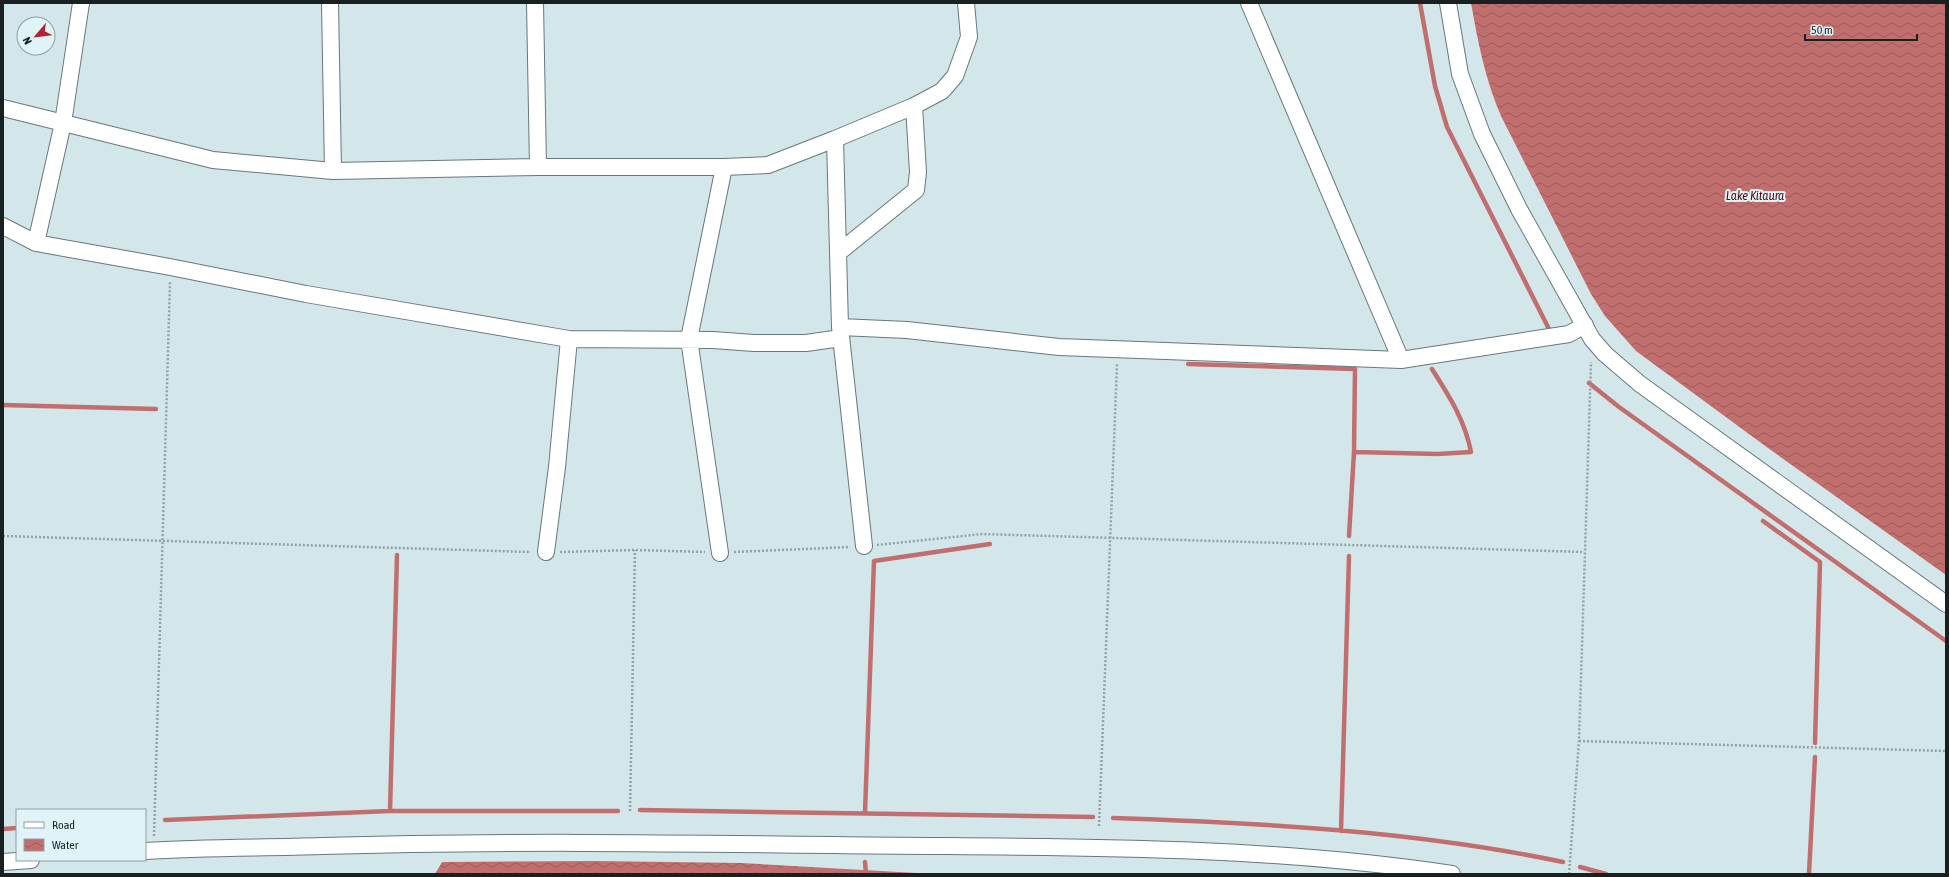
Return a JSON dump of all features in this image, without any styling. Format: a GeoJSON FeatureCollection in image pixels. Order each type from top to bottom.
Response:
{"type":"FeatureCollection","features":[{"type":"Feature","properties":{"kind":"street"},"geometry":{"type":"LineString","coordinates":[[36,243],[63,123],[81,3]]}},
{"type":"Feature","properties":{"kind":"street"},"geometry":{"type":"LineString","coordinates":[[330,3],[333,171]]}},
{"type":"Feature","properties":{"kind":"street"},"geometry":{"type":"LineString","coordinates":[[535,3],[538,167]]}},
{"type":"Feature","properties":{"kind":"street"},"geometry":{"type":"LineString","coordinates":[[3,108],[214,160],[333,171],[538,167],[724,167],[768,165],[835,140],[914,106],[942,91],[955,76],[969,37],[966,3]]}},
{"type":"Feature","properties":{"kind":"street"},"geometry":{"type":"LineString","coordinates":[[1248,3],[1400,360]]}},
{"type":"Feature","properties":{"kind":"street"},"geometry":{"type":"LineString","coordinates":[[1448,3],[1460,74],[1482,134],[1519,209],[1588,332],[1605,354],[1640,384],[1946,604]]}},
{"type":"Feature","properties":{"kind":"street"},"geometry":{"type":"LineString","coordinates":[[838,253],[916,190],[918,172],[914,106]]}},
{"type":"Feature","properties":{"kind":"street"},"geometry":{"type":"LineString","coordinates":[[835,140],[840,333],[864,546]]}},
{"type":"Feature","properties":{"kind":"street"},"geometry":{"type":"LineString","coordinates":[[720,553],[689,339],[724,167]]}},
{"type":"Feature","properties":{"kind":"street"},"geometry":{"type":"LineString","coordinates":[[3,226],[36,243],[170,267],[306,294],[569,339],[689,339],[806,343],[840,333],[907,330],[1059,347],[1400,360],[1588,332]]}},
{"type":"Feature","properties":{"kind":"street"},"geometry":{"type":"LineString","coordinates":[[546,552],[557,467],[569,339]]}},
{"type":"Feature","properties":{"kind":"street"},"geometry":{"type":"LineString","coordinates":[[149,851],[431,843],[606,842],[1092,847],[1213,851],[1383,864],[1452,874]]}},
{"type":"Feature","properties":{"kind":"street"},"geometry":{"type":"LineString","coordinates":[[3,862],[17,861]]}},
{"type":"Feature","properties":{"kind":"path"},"geometry":{"type":"LineString","coordinates":[[149,851],[162,542],[170,267]]}},
{"type":"Feature","properties":{"kind":"path"},"geometry":{"type":"LineString","coordinates":[[1569,874],[1579,741],[1588,332]]}},
{"type":"Feature","properties":{"kind":"path"},"geometry":{"type":"LineString","coordinates":[[1100,826],[1118,349]]}},
{"type":"Feature","properties":{"kind":"path"},"geometry":{"type":"LineString","coordinates":[[3,536],[162,542],[546,552],[635,550],[720,553],[864,546],[982,534],[1584,552]]}},
{"type":"Feature","properties":{"kind":"path"},"geometry":{"type":"LineString","coordinates":[[630,811],[635,550]]}},
{"type":"Feature","properties":{"kind":"path"},"geometry":{"type":"LineString","coordinates":[[1579,741],[1946,751]]}},
{"type":"Feature","properties":{"kind":"water","name":"Lake Kitaura"},"geometry":{"type":"Polygon","coordinates":[[[1471,3],[1946,3],[1946,575],[1768,448],[1636,351],[1605,316],[1591,294],[1495,102],[1479,46],[1471,3]]]}},
{"type":"Feature","properties":{"kind":"water"},"geometry":{"type":"Polygon","coordinates":[[[596,861],[741,863],[934,874],[435,874],[442,862],[596,861]]]}},
{"type":"Feature","properties":{"kind":"waterway"},"geometry":{"type":"LineString","coordinates":[[1420,3],[1435,86],[1447,127],[1551,333]]}},
{"type":"Feature","properties":{"kind":"waterway"},"geometry":{"type":"LineString","coordinates":[[1188,364],[1355,369],[1354,452],[1349,536]]}},
{"type":"Feature","properties":{"kind":"waterway"},"geometry":{"type":"LineString","coordinates":[[1354,452],[1438,454],[1471,452],[1461,419],[1432,369]]}},
{"type":"Feature","properties":{"kind":"waterway"},"geometry":{"type":"LineString","coordinates":[[1589,383],[1619,407],[1946,641]]}},
{"type":"Feature","properties":{"kind":"waterway"},"geometry":{"type":"LineString","coordinates":[[3,405],[156,409]]}},
{"type":"Feature","properties":{"kind":"waterway"},"geometry":{"type":"LineString","coordinates":[[1763,521],[1820,562],[1815,743]]}},
{"type":"Feature","properties":{"kind":"waterway"},"geometry":{"type":"LineString","coordinates":[[865,813],[874,561],[990,544]]}},
{"type":"Feature","properties":{"kind":"waterway"},"geometry":{"type":"LineString","coordinates":[[390,811],[397,555]]}},
{"type":"Feature","properties":{"kind":"waterway"},"geometry":{"type":"LineString","coordinates":[[1341,831],[1349,556]]}},
{"type":"Feature","properties":{"kind":"waterway"},"geometry":{"type":"LineString","coordinates":[[1809,874],[1815,757]]}},
{"type":"Feature","properties":{"kind":"waterway"},"geometry":{"type":"LineString","coordinates":[[640,810],[1093,817]]}},
{"type":"Feature","properties":{"kind":"waterway"},"geometry":{"type":"LineString","coordinates":[[165,820],[390,811],[618,811]]}},
{"type":"Feature","properties":{"kind":"waterway"},"geometry":{"type":"LineString","coordinates":[[1113,818],[1339,830],[1451,843],[1507,851],[1563,862]]}},
{"type":"Feature","properties":{"kind":"waterway"},"geometry":{"type":"LineString","coordinates":[[3,829],[16,828]]}},
{"type":"Feature","properties":{"kind":"waterway"},"geometry":{"type":"LineString","coordinates":[[865,862],[866,874]]}},
{"type":"Feature","properties":{"kind":"waterway"},"geometry":{"type":"LineString","coordinates":[[1580,867],[1606,874]]}}]}
